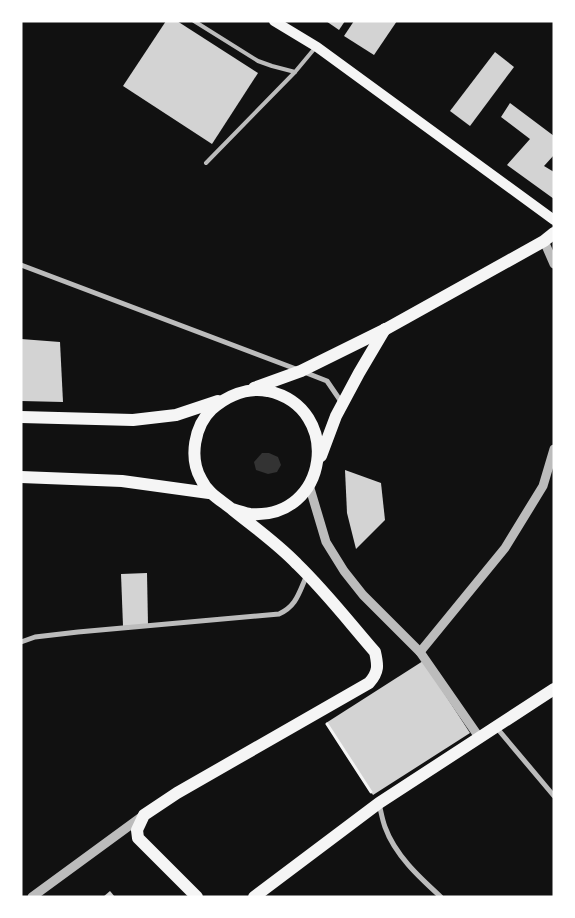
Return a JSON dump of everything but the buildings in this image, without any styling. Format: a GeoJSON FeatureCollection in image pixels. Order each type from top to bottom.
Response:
{"type":"FeatureCollection","features":[{"type":"Feature","properties":{"kind":"highway"},"geometry":{"type":"LineString","coordinates":[[21,417],[133,420],[176,415],[223,400],[301,371],[386,329],[552,233]]}},
{"type":"Feature","properties":{"kind":"highway"},"geometry":{"type":"LineString","coordinates":[[232,509],[249,514],[267,514],[291,504],[298,498],[309,485],[342,404],[386,329]]}},
{"type":"Feature","properties":{"kind":"highway"},"geometry":{"type":"LineString","coordinates":[[242,392],[267,391],[290,400],[308,418],[318,440],[317,465]]}},
{"type":"Feature","properties":{"kind":"highway"},"geometry":{"type":"LineString","coordinates":[[197,897],[138,838],[137,830],[144,815],[177,793],[370,683],[375,676],[378,666],[375,652],[307,574],[232,509],[209,493],[200,478],[195,461],[195,443],[200,426],[210,412],[223,400]]}},
{"type":"Feature","properties":{"kind":"highway"},"geometry":{"type":"LineString","coordinates":[[21,477],[122,481],[209,493]]}},
{"type":"Feature","properties":{"kind":"highway"},"geometry":{"type":"LineString","coordinates":[[254,897],[378,802],[554,689]]}},
{"type":"Feature","properties":{"kind":"main road"},"geometry":{"type":"LineString","coordinates":[[274,21],[317,47],[552,218],[552,233]]}},
{"type":"Feature","properties":{"kind":"street"},"geometry":{"type":"LineString","coordinates":[[552,233],[554,264]]}},
{"type":"Feature","properties":{"kind":"street"},"geometry":{"type":"LineString","coordinates":[[21,265],[328,380],[342,404]]}},
{"type":"Feature","properties":{"kind":"street"},"geometry":{"type":"LineString","coordinates":[[420,652],[505,548],[543,486],[554,449]]}},
{"type":"Feature","properties":{"kind":"street"},"geometry":{"type":"LineString","coordinates":[[309,485],[326,542],[344,571],[362,595],[420,652],[479,737]]}},
{"type":"Feature","properties":{"kind":"street"},"geometry":{"type":"LineString","coordinates":[[21,642],[35,637],[78,632],[278,614],[288,610],[293,604],[307,574]]}},
{"type":"Feature","properties":{"kind":"street"},"geometry":{"type":"LineString","coordinates":[[495,727],[554,796]]}},
{"type":"Feature","properties":{"kind":"street"},"geometry":{"type":"LineString","coordinates":[[378,802],[385,828],[398,852],[422,880],[441,897]]}},
{"type":"Feature","properties":{"kind":"street"},"geometry":{"type":"LineString","coordinates":[[32,897],[144,815]]}},
{"type":"Feature","properties":{"kind":"lane"},"geometry":{"type":"LineString","coordinates":[[194,21],[258,61],[295,72]]}},
{"type":"Feature","properties":{"kind":"lane"},"geometry":{"type":"LineString","coordinates":[[206,163],[317,47]]}},
{"type":"Feature","properties":{"kind":"path"},"geometry":{"type":"LineString","coordinates":[[319,713],[378,802]]}},
{"type":"Feature","properties":{"kind":"shaded area"},"geometry":{"type":"Polygon","coordinates":[[[262,453],[269,453],[278,457],[281,465],[277,472],[268,474],[256,470],[254,462],[262,453]]]}}]}
